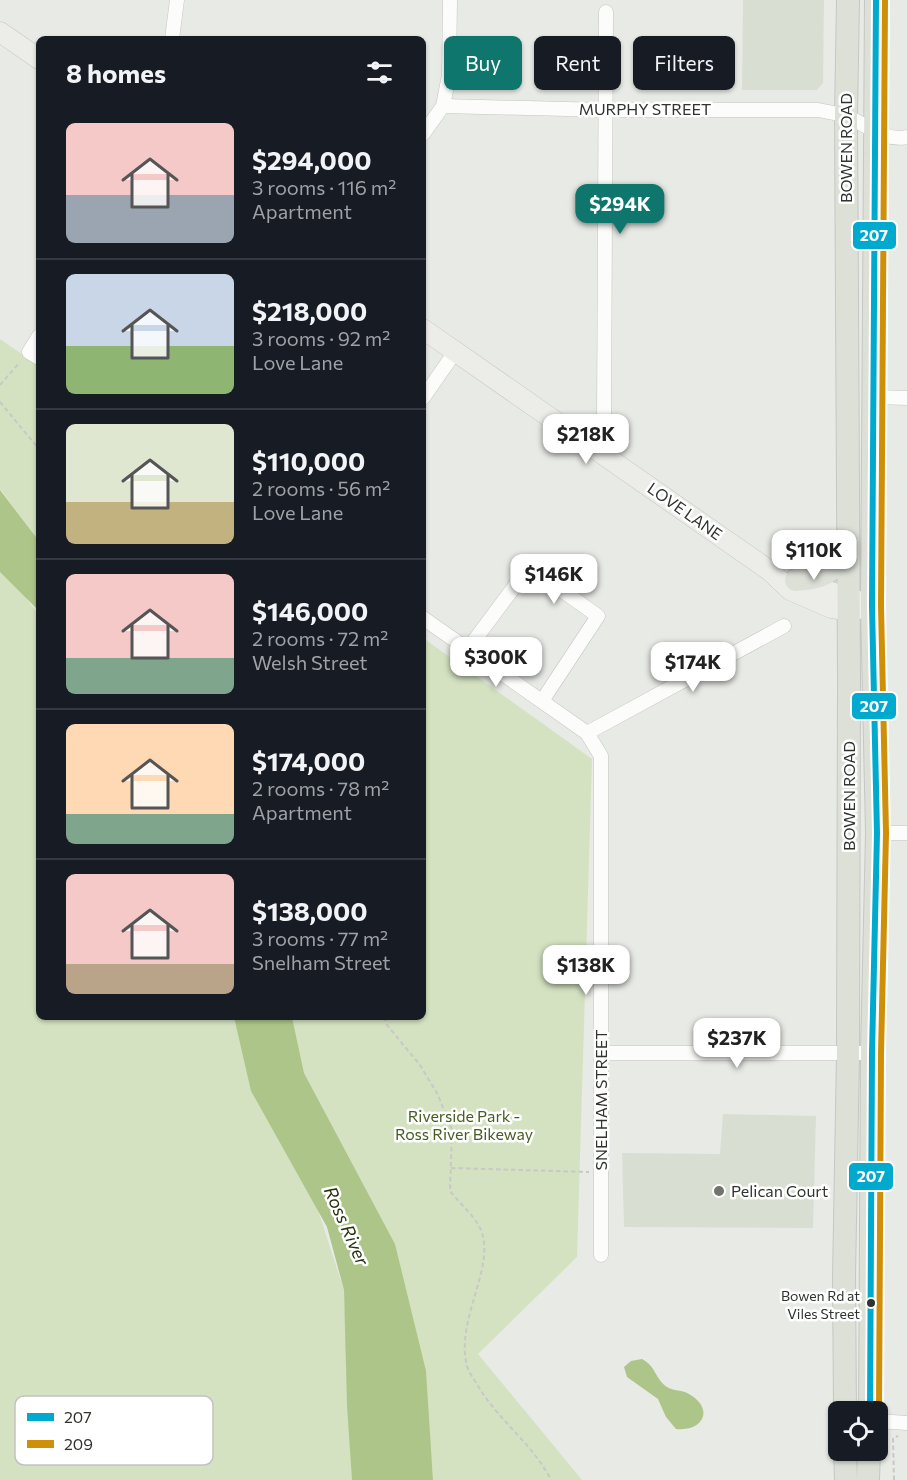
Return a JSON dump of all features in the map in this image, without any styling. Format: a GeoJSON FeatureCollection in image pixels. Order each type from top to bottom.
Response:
{"type":"FeatureCollection","features":[{"type":"Feature","properties":{"kind":"main road","name":"BOWEN ROAD"},"geometry":{"type":"LineString","coordinates":[[845,1401],[849,604],[846,116],[848,0]]}},
{"type":"Feature","properties":{"kind":"main road","name":"BOWEN ROAD"},"geometry":{"type":"LineString","coordinates":[[870,1401],[872,1053],[877,833],[872,606],[876,0]]}},
{"type":"Feature","properties":{"kind":"main road"},"geometry":{"type":"LineString","coordinates":[[796,580],[815,578],[831,572],[849,541]]}},
{"type":"Feature","properties":{"kind":"main road"},"geometry":{"type":"LineString","coordinates":[[845,1461],[846,1480]]}},
{"type":"Feature","properties":{"kind":"main road"},"geometry":{"type":"LineString","coordinates":[[868,1480],[869,1461]]}},
{"type":"Feature","properties":{"kind":"street"},"geometry":{"type":"LineString","coordinates":[[172,36],[177,0]]}},
{"type":"Feature","properties":{"kind":"street"},"geometry":{"type":"LineString","coordinates":[[426,130],[443,106],[449,75],[450,0]]}},
{"type":"Feature","properties":{"kind":"street"},"geometry":{"type":"LineString","coordinates":[[590,445],[604,423],[606,12]]}},
{"type":"Feature","properties":{"kind":"street"},"geometry":{"type":"LineString","coordinates":[[0,32],[36,57]]}},
{"type":"Feature","properties":{"kind":"street","name":"MURPHY STREET"},"geometry":{"type":"LineString","coordinates":[[443,106],[605,110],[818,110],[846,116],[876,133]]}},
{"type":"Feature","properties":{"kind":"street"},"geometry":{"type":"LineString","coordinates":[[876,133],[900,139],[907,137]]}},
{"type":"Feature","properties":{"kind":"street","name":"LOVE LANE"},"geometry":{"type":"LineString","coordinates":[[426,331],[770,571],[790,590],[831,608],[849,604],[872,606]]}},
{"type":"Feature","properties":{"kind":"street"},"geometry":{"type":"LineString","coordinates":[[426,394],[455,351]]}},
{"type":"Feature","properties":{"kind":"street"},"geometry":{"type":"LineString","coordinates":[[875,397],[907,398]]}},
{"type":"Feature","properties":{"kind":"street"},"geometry":{"type":"LineString","coordinates":[[468,649],[529,567],[598,616],[542,701]]}},
{"type":"Feature","properties":{"kind":"street","name":"LOVE LANE"},"geometry":{"type":"LineString","coordinates":[[770,571],[827,591],[849,604]]}},
{"type":"Feature","properties":{"kind":"street"},"geometry":{"type":"LineString","coordinates":[[426,620],[587,733],[784,626]]}},
{"type":"Feature","properties":{"kind":"street","name":"SNELHAM STREET"},"geometry":{"type":"LineString","coordinates":[[587,733],[602,756],[601,1255]]}},
{"type":"Feature","properties":{"kind":"street"},"geometry":{"type":"LineString","coordinates":[[877,833],[907,833]]}},
{"type":"Feature","properties":{"kind":"street"},"geometry":{"type":"LineString","coordinates":[[602,1053],[872,1053]]}},
{"type":"Feature","properties":{"kind":"street"},"geometry":{"type":"LineString","coordinates":[[888,1422],[907,1423]]}},
{"type":"Feature","properties":{"kind":"path"},"geometry":{"type":"LineString","coordinates":[[0,385],[34,355]]}},
{"type":"Feature","properties":{"kind":"path"},"geometry":{"type":"LineString","coordinates":[[0,402],[36,445]]}},
{"type":"Feature","properties":{"kind":"path"},"geometry":{"type":"LineString","coordinates":[[385,1020],[420,1065],[438,1095],[452,1130],[450,1191],[471,1215],[480,1230],[484,1244],[484,1259],[467,1320],[464,1344],[467,1368],[488,1403],[545,1467],[551,1480]]}},
{"type":"Feature","properties":{"kind":"path"},"geometry":{"type":"LineString","coordinates":[[451,1168],[601,1172]]}},
{"type":"Feature","properties":{"kind":"path"},"geometry":{"type":"LineString","coordinates":[[893,1438],[894,1480]]}},
{"type":"Feature","properties":{"kind":"shaded area"},"geometry":{"type":"Polygon","coordinates":[[[743,0],[824,0],[823,83],[817,90],[742,90],[743,0]]]}},
{"type":"Feature","properties":{"kind":"shaded area","name":"Pelican Court"},"geometry":{"type":"Polygon","coordinates":[[[723,1114],[816,1116],[813,1228],[624,1227],[622,1153],[720,1154],[723,1114]]]}},
{"type":"Feature","properties":{"kind":"green space"},"geometry":{"type":"Polygon","coordinates":[[[0,339],[36,364],[36,537],[0,489],[0,339]]]}},
{"type":"Feature","properties":{"kind":"green space"},"geometry":{"type":"Polygon","coordinates":[[[0,564],[36,611],[36,1020],[256,1020],[344,1290],[352,1480],[0,1480],[0,564]]]}},
{"type":"Feature","properties":{"kind":"green space","name":"Riverside Park - Ross River Bikeway"},"geometry":{"type":"Polygon","coordinates":[[[426,640],[592,759],[577,1257],[478,1354],[582,1480],[433,1480],[395,1244],[304,1073],[293,1020],[426,1020],[426,640]]]}},
{"type":"Feature","properties":{"kind":"water"},"geometry":{"type":"Polygon","coordinates":[[[0,490],[36,537],[36,608],[0,572],[0,490]]]}},
{"type":"Feature","properties":{"kind":"water","name":"Ross River"},"geometry":{"type":"Polygon","coordinates":[[[235,1020],[293,1020],[304,1073],[395,1244],[426,1371],[433,1480],[352,1480],[347,1406],[344,1290],[327,1227],[251,1091],[235,1020]]]}},
{"type":"Feature","properties":{"kind":"water"},"geometry":{"type":"Polygon","coordinates":[[[642,1359],[650,1365],[667,1387],[687,1393],[697,1400],[703,1412],[699,1423],[693,1427],[676,1429],[666,1417],[658,1399],[627,1377],[624,1367],[631,1361],[642,1359]]]}},
{"type":"Feature","properties":{"kind":"transit line","name":"207"},"geometry":{"type":"LineString","coordinates":[[870,1401],[872,1053],[877,833],[872,606],[876,0]]}},
{"type":"Feature","properties":{"kind":"transit line","name":"209"},"geometry":{"type":"LineString","coordinates":[[879,1401],[881,1053],[886,833],[881,606],[885,0]]}},
{"type":"Feature","properties":{"kind":"place","name":"Pelican Court"},"geometry":{"type":"Point","coordinates":[719,1191]}},
{"type":"Feature","properties":{"kind":"place","name":"Bowen Rd at Viles Street"},"geometry":{"type":"Point","coordinates":[871,1303]}}]}
